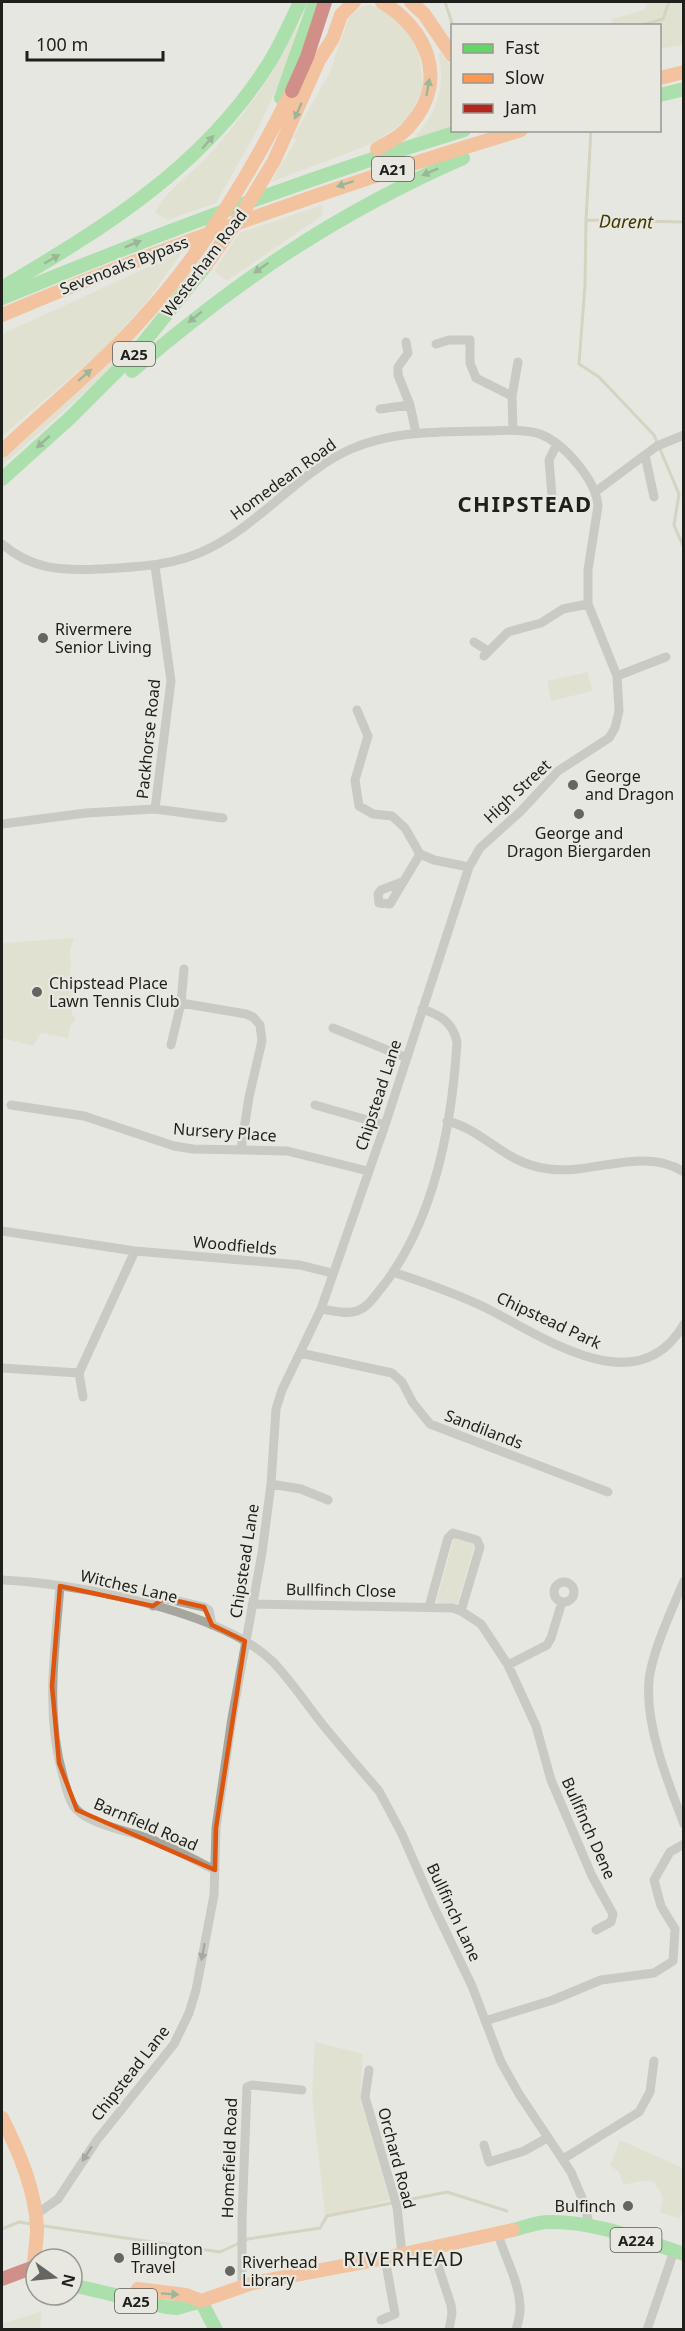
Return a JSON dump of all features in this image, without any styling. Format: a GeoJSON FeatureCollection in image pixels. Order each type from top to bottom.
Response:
{"type":"FeatureCollection","features":[{"type":"Feature","properties":{"kind":"main road"},"geometry":{"type":"LineString","coordinates":[[2,287],[123,215],[166,182],[201,149],[237,107],[268,65],[300,2]]}},
{"type":"Feature","properties":{"kind":"main road","name":"Westerham Road"},"geometry":{"type":"LineString","coordinates":[[3,449],[110,352],[141,320],[188,262],[232,199],[273,127],[315,2]]}},
{"type":"Feature","properties":{"kind":"main road"},"geometry":{"type":"LineString","coordinates":[[273,127],[300,75],[325,2]]}},
{"type":"Feature","properties":{"kind":"main road","name":"Westerham Road"},"geometry":{"type":"LineString","coordinates":[[2,479],[71,417],[136,352],[214,255],[274,161],[319,60],[339,2]]}},
{"type":"Feature","properties":{"kind":"main road"},"geometry":{"type":"LineString","coordinates":[[319,60],[333,38],[341,15],[354,2]]}},
{"type":"Feature","properties":{"kind":"main road"},"geometry":{"type":"LineString","coordinates":[[344,168],[404,132],[418,115],[429,88],[429,59],[421,37],[407,19],[382,2]]}},
{"type":"Feature","properties":{"kind":"main road"},"geometry":{"type":"LineString","coordinates":[[411,2],[424,14],[451,52]]}},
{"type":"Feature","properties":{"kind":"main road"},"geometry":{"type":"LineString","coordinates":[[661,78],[684,72]]}},
{"type":"Feature","properties":{"kind":"main road"},"geometry":{"type":"LineString","coordinates":[[661,95],[684,89]]}},
{"type":"Feature","properties":{"kind":"main road"},"geometry":{"type":"LineString","coordinates":[[344,168],[458,132]]}},
{"type":"Feature","properties":{"kind":"main road","name":"Sevenoaks Bypass"},"geometry":{"type":"LineString","coordinates":[[2,315],[185,241],[335,187],[515,132]]}},
{"type":"Feature","properties":{"kind":"main road"},"geometry":{"type":"LineString","coordinates":[[71,417],[105,394],[210,305],[292,246],[340,217],[402,185],[518,132]]}},
{"type":"Feature","properties":{"kind":"main road","name":"Sevenoaks Bypass"},"geometry":{"type":"LineString","coordinates":[[2,298],[148,238],[344,168]]}},
{"type":"Feature","properties":{"kind":"main road"},"geometry":{"type":"LineString","coordinates":[[2,323],[85,280]]}},
{"type":"Feature","properties":{"kind":"main road"},"geometry":{"type":"LineString","coordinates":[[2,2118],[16,2149],[36,2215],[36,2247]]}},
{"type":"Feature","properties":{"kind":"main road","name":"A224"},"geometry":{"type":"LineString","coordinates":[[201,2301],[242,2286],[385,2258],[547,2222],[589,2225],[679,2253]]}},
{"type":"Feature","properties":{"kind":"main road"},"geometry":{"type":"LineString","coordinates":[[2,2280],[24,2272]]}},
{"type":"Feature","properties":{"kind":"main road","name":"A25"},"geometry":{"type":"LineString","coordinates":[[84,2278],[156,2293],[186,2295],[201,2301]]}},
{"type":"Feature","properties":{"kind":"main road","name":"A25"},"geometry":{"type":"LineString","coordinates":[[84,2288],[166,2307],[177,2307],[201,2301]]}},
{"type":"Feature","properties":{"kind":"main road"},"geometry":{"type":"LineString","coordinates":[[201,2301],[216,2330]]}},
{"type":"Feature","properties":{"kind":"street"},"geometry":{"type":"LineString","coordinates":[[436,344],[449,340],[470,340],[470,363],[476,378],[512,396]]}},
{"type":"Feature","properties":{"kind":"street"},"geometry":{"type":"LineString","coordinates":[[406,342],[408,353],[398,367],[398,375],[410,405],[416,433]]}},
{"type":"Feature","properties":{"kind":"street"},"geometry":{"type":"LineString","coordinates":[[513,430],[512,396],[518,362]]}},
{"type":"Feature","properties":{"kind":"street"},"geometry":{"type":"LineString","coordinates":[[380,409],[410,405]]}},
{"type":"Feature","properties":{"kind":"street","name":"Homedean Road"},"geometry":{"type":"LineString","coordinates":[[2,544],[19,557],[39,566],[78,571],[155,566],[210,549],[253,520],[336,457],[362,445],[416,433],[513,430],[540,435],[557,444],[574,460],[595,492]]}},
{"type":"Feature","properties":{"kind":"street"},"geometry":{"type":"LineString","coordinates":[[595,492],[660,444],[684,435]]}},
{"type":"Feature","properties":{"kind":"street"},"geometry":{"type":"LineString","coordinates":[[552,496],[549,460],[557,444]]}},
{"type":"Feature","properties":{"kind":"street"},"geometry":{"type":"LineString","coordinates":[[645,455],[654,497]]}},
{"type":"Feature","properties":{"kind":"street"},"geometry":{"type":"LineString","coordinates":[[2,487],[15,468]]}},
{"type":"Feature","properties":{"kind":"street","name":"High Street"},"geometry":{"type":"LineString","coordinates":[[462,885],[480,848],[521,811],[558,771],[609,738],[618,719],[618,676],[588,604],[588,570],[598,506],[595,492]]}},
{"type":"Feature","properties":{"kind":"street","name":"Packhorse Road"},"geometry":{"type":"LineString","coordinates":[[155,566],[171,681],[155,809]]}},
{"type":"Feature","properties":{"kind":"street"},"geometry":{"type":"LineString","coordinates":[[474,642],[486,653],[508,632],[541,623],[563,609],[588,604]]}},
{"type":"Feature","properties":{"kind":"street"},"geometry":{"type":"LineString","coordinates":[[618,676],[666,657]]}},
{"type":"Feature","properties":{"kind":"street"},"geometry":{"type":"LineString","coordinates":[[357,710],[368,736],[355,780],[359,806],[373,814],[393,816],[405,828],[420,854],[434,860],[469,867]]}},
{"type":"Feature","properties":{"kind":"street","name":"Packhorse Road"},"geometry":{"type":"LineString","coordinates":[[2,824],[86,813],[155,809],[223,818]]}},
{"type":"Feature","properties":{"kind":"street"},"geometry":{"type":"LineString","coordinates":[[402,882],[420,854]]}},
{"type":"Feature","properties":{"kind":"street","name":"Chipstead Lane"},"geometry":{"type":"LineString","coordinates":[[36,2215],[58,2199],[97,2140],[164,2058],[182,2030],[196,1990],[214,1895],[216,1828],[271,1484],[276,1408],[282,1390],[321,1309],[385,1125],[462,885]]}},
{"type":"Feature","properties":{"kind":"street"},"geometry":{"type":"LineString","coordinates":[[171,1045],[181,1003],[184,969]]}},
{"type":"Feature","properties":{"kind":"street"},"geometry":{"type":"LineString","coordinates":[[181,1003],[246,1014],[253,1017],[260,1025],[262,1041],[249,1097],[241,1149]]}},
{"type":"Feature","properties":{"kind":"street"},"geometry":{"type":"LineString","coordinates":[[321,1309],[350,1312],[368,1305],[403,1257],[438,1171],[456,1053],[455,1032],[442,1018],[422,1009]]}},
{"type":"Feature","properties":{"kind":"street"},"geometry":{"type":"LineString","coordinates":[[333,1028],[407,1058]]}},
{"type":"Feature","properties":{"kind":"street","name":"Nursery Place"},"geometry":{"type":"LineString","coordinates":[[11,1105],[84,1116],[174,1146],[193,1149],[287,1151],[368,1171]]}},
{"type":"Feature","properties":{"kind":"street"},"geometry":{"type":"LineString","coordinates":[[315,1105],[385,1125]]}},
{"type":"Feature","properties":{"kind":"street"},"geometry":{"type":"LineString","coordinates":[[447,1121],[466,1127],[513,1159],[548,1169],[589,1169],[648,1161],[672,1165],[684,1173]]}},
{"type":"Feature","properties":{"kind":"street","name":"Woodfields"},"geometry":{"type":"LineString","coordinates":[[2,1231],[135,1251],[300,1265],[332,1273]]}},
{"type":"Feature","properties":{"kind":"street"},"geometry":{"type":"LineString","coordinates":[[83,1397],[79,1373],[135,1251]]}},
{"type":"Feature","properties":{"kind":"street","name":"Chipstead Park"},"geometry":{"type":"LineString","coordinates":[[393,1272],[469,1300],[557,1344],[584,1356],[606,1362],[625,1363],[649,1357],[671,1342],[684,1324]]}},
{"type":"Feature","properties":{"kind":"street","name":"Sandilands"},"geometry":{"type":"LineString","coordinates":[[300,1353],[392,1373],[402,1382],[413,1403],[430,1424],[608,1492]]}},
{"type":"Feature","properties":{"kind":"street"},"geometry":{"type":"LineString","coordinates":[[2,1368],[79,1373]]}},
{"type":"Feature","properties":{"kind":"street"},"geometry":{"type":"LineString","coordinates":[[271,1484],[301,1489],[328,1500]]}},
{"type":"Feature","properties":{"kind":"street"},"geometry":{"type":"LineString","coordinates":[[429,1607],[448,1538],[453,1533],[477,1540],[480,1547],[461,1611],[481,1624],[508,1665],[547,1646],[562,1602]]}},
{"type":"Feature","properties":{"kind":"street","name":"Witches Lane"},"geometry":{"type":"LineString","coordinates":[[2,1580],[60,1586],[153,1606],[212,1625],[245,1641]]}},
{"type":"Feature","properties":{"kind":"street"},"geometry":{"type":"LineString","coordinates":[[684,1581],[666,1626],[649,1680],[652,1721],[661,1760],[684,1824]]}},
{"type":"Feature","properties":{"kind":"street","name":"Barnfield Road"},"geometry":{"type":"LineString","coordinates":[[60,1586],[52,1686],[52,1723],[62,1773],[68,1793],[77,1810],[93,1820],[155,1841],[215,1870]]}},
{"type":"Feature","properties":{"kind":"street"},"geometry":{"type":"LineString","coordinates":[[153,1606],[159,1598],[193,1604],[209,1610],[212,1625]]}},
{"type":"Feature","properties":{"kind":"street","name":"Bullfinch Close"},"geometry":{"type":"LineString","coordinates":[[252,1604],[429,1607],[452,1608],[461,1611]]}},
{"type":"Feature","properties":{"kind":"street","name":"Bullfinch Lane"},"geometry":{"type":"LineString","coordinates":[[245,1641],[272,1661],[390,1807],[472,1986],[501,2062],[547,2138],[563,2159],[585,2205],[589,2225]]}},
{"type":"Feature","properties":{"kind":"street","name":"Bullfinch Dene"},"geometry":{"type":"LineString","coordinates":[[508,1665],[536,1726],[551,1780],[592,1876],[613,1914],[611,1922],[596,1930]]}},
{"type":"Feature","properties":{"kind":"street"},"geometry":{"type":"LineString","coordinates":[[673,1961],[675,1929],[661,1906],[654,1880],[670,1852],[684,1844]]}},
{"type":"Feature","properties":{"kind":"street"},"geometry":{"type":"LineString","coordinates":[[485,2021],[553,2000],[601,1980],[654,1973],[673,1961],[684,1964]]}},
{"type":"Feature","properties":{"kind":"street"},"geometry":{"type":"LineString","coordinates":[[563,2159],[639,2112],[650,2092],[654,2061]]}},
{"type":"Feature","properties":{"kind":"street","name":"Orchard Road"},"geometry":{"type":"LineString","coordinates":[[369,2070],[365,2097],[397,2207],[402,2254]]}},
{"type":"Feature","properties":{"kind":"street","name":"Homefield Road"},"geometry":{"type":"LineString","coordinates":[[242,2286],[247,2087],[252,2085],[302,2090]]}},
{"type":"Feature","properties":{"kind":"street"},"geometry":{"type":"LineString","coordinates":[[484,2145],[489,2162],[524,2151],[547,2138]]}},
{"type":"Feature","properties":{"kind":"street"},"geometry":{"type":"LineString","coordinates":[[498,2234],[505,2259],[516,2280],[521,2308],[516,2330]]}},
{"type":"Feature","properties":{"kind":"street"},"geometry":{"type":"LineString","coordinates":[[432,2247],[451,2305],[449,2330]]}},
{"type":"Feature","properties":{"kind":"street"},"geometry":{"type":"LineString","coordinates":[[647,2330],[679,2253]]}},
{"type":"Feature","properties":{"kind":"street"},"geometry":{"type":"LineString","coordinates":[[381,2320],[395,2314],[385,2258]]}},
{"type":"Feature","properties":{"kind":"highlighted area"},"geometry":{"type":"Polygon","coordinates":[[[60,1586],[153,1606],[164,1598],[204,1607],[212,1625],[245,1641],[216,1828],[215,1870],[77,1810],[59,1763],[52,1686],[60,1586]]]}},
{"type":"Feature","properties":{"kind":"green space"},"geometry":{"type":"Polygon","coordinates":[[[648,2],[683,2],[683,45],[661,49],[661,24],[612,24],[611,19],[644,10],[648,2]]]}},
{"type":"Feature","properties":{"kind":"green space"},"geometry":{"type":"Polygon","coordinates":[[[369,5],[378,7],[393,16],[418,45],[423,87],[408,119],[374,143],[271,182],[296,140],[293,137],[330,72],[348,19],[361,7],[369,5]]]}},
{"type":"Feature","properties":{"kind":"green space"},"geometry":{"type":"Polygon","coordinates":[[[300,19],[287,65],[259,127],[216,203],[168,220],[155,213],[172,189],[208,156],[248,108],[282,56],[300,19]]]}},
{"type":"Feature","properties":{"kind":"green space"},"geometry":{"type":"Polygon","coordinates":[[[441,53],[451,67],[451,127],[414,138],[422,129],[438,99],[441,77],[438,54],[441,53]]]}},
{"type":"Feature","properties":{"kind":"green space"},"geometry":{"type":"Polygon","coordinates":[[[322,205],[323,215],[227,281],[214,271],[239,233],[322,205]]]}},
{"type":"Feature","properties":{"kind":"green space"},"geometry":{"type":"Polygon","coordinates":[[[183,251],[146,303],[104,349],[2,436],[2,334],[183,251]]]}},
{"type":"Feature","properties":{"kind":"green space"},"geometry":{"type":"Polygon","coordinates":[[[150,318],[121,360],[2,466],[2,460],[53,414],[150,318]]]}},
{"type":"Feature","properties":{"kind":"green space"},"geometry":{"type":"Polygon","coordinates":[[[588,672],[592,691],[551,701],[547,681],[588,672]]]}},
{"type":"Feature","properties":{"kind":"green space","name":"Chipstead Place Lawn Tennis Club"},"geometry":{"type":"Polygon","coordinates":[[[74,938],[70,951],[72,1015],[75,1016],[75,1021],[71,1024],[68,1038],[41,1033],[33,1046],[2,1038],[2,943],[74,938]]]}},
{"type":"Feature","properties":{"kind":"green space"},"geometry":{"type":"Polygon","coordinates":[[[454,1538],[475,1544],[457,1605],[436,1602],[454,1538]]]}},
{"type":"Feature","properties":{"kind":"green space"},"geometry":{"type":"Polygon","coordinates":[[[315,2042],[363,2054],[360,2098],[390,2200],[325,2216],[312,2096],[315,2042]]]}},
{"type":"Feature","properties":{"kind":"green space"},"geometry":{"type":"Polygon","coordinates":[[[620,2140],[683,2168],[683,2210],[679,2219],[660,2212],[663,2197],[654,2182],[640,2181],[623,2185],[619,2172],[610,2166],[620,2140]]]}},
{"type":"Feature","properties":{"kind":"green space"},"geometry":{"type":"Polygon","coordinates":[[[42,2311],[40,2329],[2,2329],[2,2324],[42,2311]]]}},
{"type":"Feature","properties":{"kind":"waterway"},"geometry":{"type":"LineString","coordinates":[[445,2],[452,24]]}},
{"type":"Feature","properties":{"kind":"waterway","name":"Darent"},"geometry":{"type":"LineString","coordinates":[[645,24],[663,19],[669,2]]}},
{"type":"Feature","properties":{"kind":"waterway","name":"Darent"},"geometry":{"type":"LineString","coordinates":[[591,132],[586,220],[684,222]]}},
{"type":"Feature","properties":{"kind":"waterway"},"geometry":{"type":"LineString","coordinates":[[586,220],[585,285],[579,364],[599,377],[654,435],[679,494],[674,525],[684,548]]}},
{"type":"Feature","properties":{"kind":"waterway"},"geometry":{"type":"LineString","coordinates":[[44,2226],[220,2252],[248,2239],[320,2228],[327,2216],[447,2192],[507,2211]]}},
{"type":"Feature","properties":{"kind":"waterway"},"geometry":{"type":"LineString","coordinates":[[2,2229],[19,2222],[31,2224]]}},
{"type":"Feature","properties":{"kind":"traffic: fast"},"geometry":{"type":"LineString","coordinates":[[3,287],[115,217],[184,163],[215,133],[269,63],[300,2]]}},
{"type":"Feature","properties":{"kind":"traffic: fast"},"geometry":{"type":"LineString","coordinates":[[281,98],[315,2]]}},
{"type":"Feature","properties":{"kind":"traffic: fast"},"geometry":{"type":"LineString","coordinates":[[661,95],[684,89]]}},
{"type":"Feature","properties":{"kind":"traffic: fast"},"geometry":{"type":"LineString","coordinates":[[2,298],[231,208],[458,132]]}},
{"type":"Feature","properties":{"kind":"traffic: fast"},"geometry":{"type":"LineString","coordinates":[[132,371],[210,308],[289,252],[372,202],[463,158]]}},
{"type":"Feature","properties":{"kind":"traffic: fast"},"geometry":{"type":"LineString","coordinates":[[2,479],[71,417],[136,352],[206,265]]}},
{"type":"Feature","properties":{"kind":"traffic: fast"},"geometry":{"type":"LineString","coordinates":[[513,2230],[544,2222],[583,2225],[618,2232],[684,2254]]}},
{"type":"Feature","properties":{"kind":"traffic: fast"},"geometry":{"type":"LineString","coordinates":[[84,2288],[166,2307],[177,2308],[201,2301]]}},
{"type":"Feature","properties":{"kind":"traffic: fast"},"geometry":{"type":"LineString","coordinates":[[201,2301],[216,2330]]}},
{"type":"Feature","properties":{"kind":"traffic: slow"},"geometry":{"type":"LineString","coordinates":[[206,265],[242,214],[274,161],[319,60],[333,38],[341,15],[354,2]]}},
{"type":"Feature","properties":{"kind":"traffic: slow"},"geometry":{"type":"LineString","coordinates":[[377,149],[408,128],[423,107],[429,90],[430,73],[428,57],[411,26],[382,2]]}},
{"type":"Feature","properties":{"kind":"traffic: slow"},"geometry":{"type":"LineString","coordinates":[[411,2],[424,14],[451,54]]}},
{"type":"Feature","properties":{"kind":"traffic: slow"},"geometry":{"type":"LineString","coordinates":[[661,78],[684,72]]}},
{"type":"Feature","properties":{"kind":"traffic: slow"},"geometry":{"type":"LineString","coordinates":[[2,451],[108,354],[164,294],[225,210],[292,91]]}},
{"type":"Feature","properties":{"kind":"traffic: slow"},"geometry":{"type":"LineString","coordinates":[[2,315],[130,263],[259,215],[515,132]]}},
{"type":"Feature","properties":{"kind":"traffic: slow"},"geometry":{"type":"LineString","coordinates":[[2,2118],[20,2158],[34,2200],[37,2229],[36,2247]]}},
{"type":"Feature","properties":{"kind":"traffic: slow"},"geometry":{"type":"LineString","coordinates":[[201,2301],[253,2283],[385,2258],[513,2230]]}},
{"type":"Feature","properties":{"kind":"traffic: slow"},"geometry":{"type":"LineString","coordinates":[[138,2289],[186,2295],[199,2300]]}},
{"type":"Feature","properties":{"kind":"traffic: jam"},"geometry":{"type":"LineString","coordinates":[[292,91],[307,57],[325,2]]}},
{"type":"Feature","properties":{"kind":"traffic: jam"},"geometry":{"type":"LineString","coordinates":[[2,2279],[24,2271]]}},
{"type":"Feature","properties":{"kind":"place","name":"Rivermere Senior Living"},"geometry":{"type":"Point","coordinates":[43,638]}},
{"type":"Feature","properties":{"kind":"place","name":"George and Dragon"},"geometry":{"type":"Point","coordinates":[573,785]}},
{"type":"Feature","properties":{"kind":"place","name":"George and Dragon Biergarden"},"geometry":{"type":"Point","coordinates":[579,814]}},
{"type":"Feature","properties":{"kind":"place","name":"Chipstead Place Lawn Tennis Club"},"geometry":{"type":"Point","coordinates":[37,992]}},
{"type":"Feature","properties":{"kind":"place","name":"Bulfinch"},"geometry":{"type":"Point","coordinates":[628,2206]}},
{"type":"Feature","properties":{"kind":"place","name":"Billington Travel"},"geometry":{"type":"Point","coordinates":[119,2258]}},
{"type":"Feature","properties":{"kind":"place","name":"Riverhead Library"},"geometry":{"type":"Point","coordinates":[230,2271]}},
{"type":"Feature","properties":{"kind":"district","name":"CHIPSTEAD"},"geometry":{"type":"Point","coordinates":[525,503]}},
{"type":"Feature","properties":{"kind":"district","name":"RIVERHEAD"},"geometry":{"type":"Point","coordinates":[404,2258]}}]}
